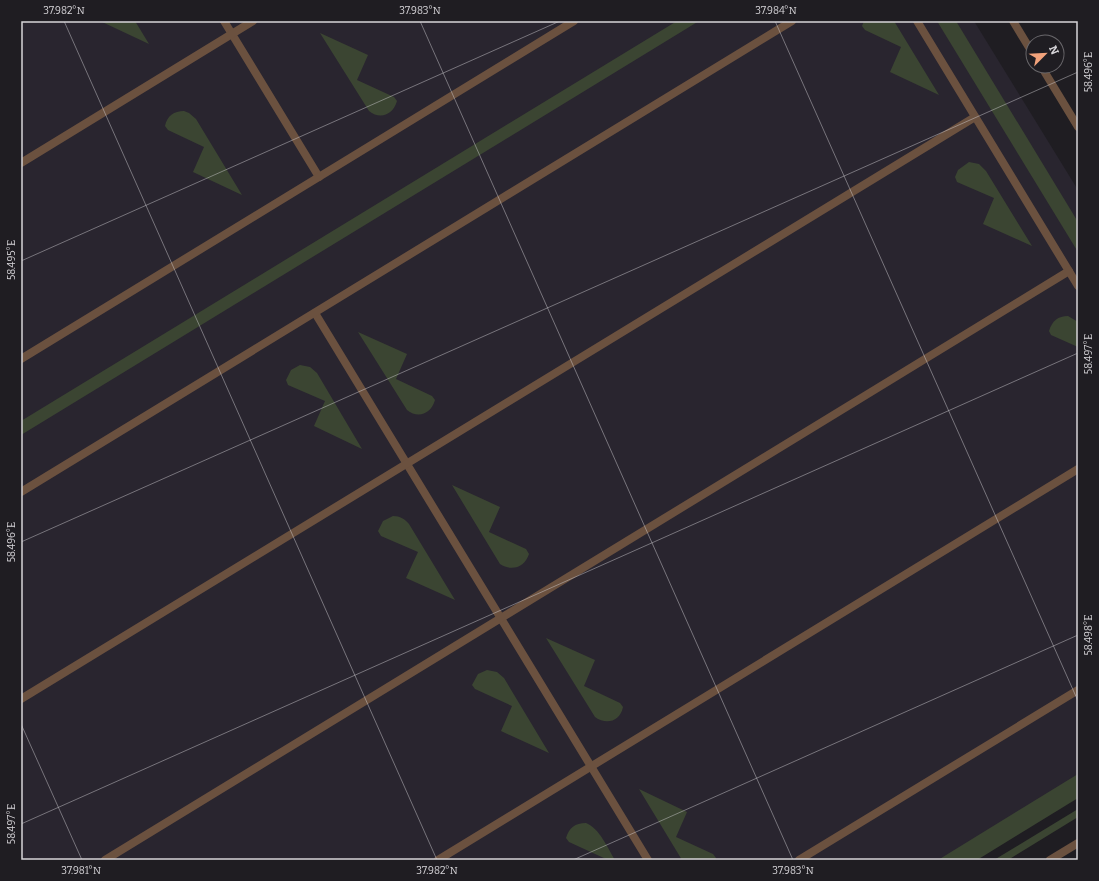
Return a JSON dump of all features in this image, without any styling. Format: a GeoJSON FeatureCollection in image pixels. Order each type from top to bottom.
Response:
{"type":"FeatureCollection","features":[{"type":"Feature","properties":{"kind":"lane"},"geometry":{"type":"LineString","coordinates":[[224,21],[319,177]]}},
{"type":"Feature","properties":{"kind":"lane"},"geometry":{"type":"LineString","coordinates":[[21,163],[253,21]]}},
{"type":"Feature","properties":{"kind":"lane"},"geometry":{"type":"LineString","coordinates":[[21,359],[574,21]]}},
{"type":"Feature","properties":{"kind":"lane"},"geometry":{"type":"LineString","coordinates":[[21,492],[792,21]]}},
{"type":"Feature","properties":{"kind":"lane"},"geometry":{"type":"LineString","coordinates":[[917,21],[1078,286]]}},
{"type":"Feature","properties":{"kind":"lane"},"geometry":{"type":"LineString","coordinates":[[1013,21],[1025,41]]}},
{"type":"Feature","properties":{"kind":"lane"},"geometry":{"type":"LineString","coordinates":[[1045,74],[1078,127]]}},
{"type":"Feature","properties":{"kind":"lane"},"geometry":{"type":"LineString","coordinates":[[21,699],[975,117]]}},
{"type":"Feature","properties":{"kind":"lane"},"geometry":{"type":"LineString","coordinates":[[105,860],[1069,272]]}},
{"type":"Feature","properties":{"kind":"lane"},"geometry":{"type":"LineString","coordinates":[[315,312],[648,860]]}},
{"type":"Feature","properties":{"kind":"lane"},"geometry":{"type":"LineString","coordinates":[[438,860],[1078,469]]}},
{"type":"Feature","properties":{"kind":"lane"},"geometry":{"type":"LineString","coordinates":[[799,860],[1078,690]]}},
{"type":"Feature","properties":{"kind":"lane"},"geometry":{"type":"LineString","coordinates":[[1050,860],[1078,843]]}},
{"type":"Feature","properties":{"kind":"shaded area"},"geometry":{"type":"Polygon","coordinates":[[[21,21],[974,21],[1078,190],[1078,777],[945,860],[21,860],[21,21]]]}},
{"type":"Feature","properties":{"kind":"green space"},"geometry":{"type":"Polygon","coordinates":[[[100,21],[135,21],[149,44],[100,21]]]}},
{"type":"Feature","properties":{"kind":"green space"},"geometry":{"type":"Polygon","coordinates":[[[677,21],[699,21],[21,435],[21,421],[677,21]]]}},
{"type":"Feature","properties":{"kind":"green space"},"geometry":{"type":"Polygon","coordinates":[[[864,21],[894,21],[939,95],[890,72],[901,47],[865,30],[862,26],[864,21]]]}},
{"type":"Feature","properties":{"kind":"green space"},"geometry":{"type":"Polygon","coordinates":[[[937,21],[956,21],[1078,222],[1078,252],[937,21]]]}},
{"type":"Feature","properties":{"kind":"green space"},"geometry":{"type":"Polygon","coordinates":[[[320,33],[368,55],[357,80],[394,97],[397,101],[389,113],[386,115],[377,115],[369,111],[320,33]]]}},
{"type":"Feature","properties":{"kind":"green space"},"geometry":{"type":"Polygon","coordinates":[[[184,111],[196,119],[242,195],[193,172],[204,147],[168,130],[165,126],[169,117],[177,112],[184,111]]]}},
{"type":"Feature","properties":{"kind":"green space"},"geometry":{"type":"Polygon","coordinates":[[[969,162],[979,164],[986,171],[1032,246],[983,224],[994,198],[957,182],[955,177],[958,170],[969,162]]]}},
{"type":"Feature","properties":{"kind":"green space"},"geometry":{"type":"Polygon","coordinates":[[[1068,316],[1078,322],[1078,347],[1051,335],[1049,331],[1052,324],[1056,320],[1061,317],[1068,316]]]}},
{"type":"Feature","properties":{"kind":"green space"},"geometry":{"type":"Polygon","coordinates":[[[358,332],[407,354],[396,379],[432,396],[435,400],[427,412],[424,414],[415,414],[407,410],[358,332]]]}},
{"type":"Feature","properties":{"kind":"green space"},"geometry":{"type":"Polygon","coordinates":[[[300,365],[310,367],[317,373],[362,449],[314,426],[325,401],[288,385],[286,380],[291,370],[300,365]]]}},
{"type":"Feature","properties":{"kind":"green space"},"geometry":{"type":"Polygon","coordinates":[[[452,485],[500,507],[489,532],[526,549],[529,554],[521,565],[518,567],[509,568],[500,564],[452,485]]]}},
{"type":"Feature","properties":{"kind":"green space"},"geometry":{"type":"Polygon","coordinates":[[[393,516],[402,518],[409,524],[455,600],[406,578],[418,552],[381,536],[378,531],[383,521],[393,516]]]}},
{"type":"Feature","properties":{"kind":"green space"},"geometry":{"type":"Polygon","coordinates":[[[546,638],[595,660],[584,686],[620,703],[623,707],[616,719],[612,721],[604,721],[595,717],[546,638]]]}},
{"type":"Feature","properties":{"kind":"green space"},"geometry":{"type":"Polygon","coordinates":[[[487,670],[497,672],[504,678],[549,753],[501,731],[512,706],[475,689],[472,685],[478,674],[487,670]]]}},
{"type":"Feature","properties":{"kind":"green space"},"geometry":{"type":"Polygon","coordinates":[[[1078,774],[1078,798],[977,860],[938,860],[1078,774]]]}},
{"type":"Feature","properties":{"kind":"green space"},"geometry":{"type":"Polygon","coordinates":[[[639,789],[687,812],[676,837],[713,854],[716,858],[715,860],[682,860],[639,789]]]}},
{"type":"Feature","properties":{"kind":"green space"},"geometry":{"type":"Polygon","coordinates":[[[1078,809],[1078,817],[1008,860],[994,860],[1078,809]]]}},
{"type":"Feature","properties":{"kind":"green space"},"geometry":{"type":"Polygon","coordinates":[[[586,823],[595,829],[599,834],[615,860],[605,860],[606,859],[569,842],[566,838],[569,831],[576,825],[586,823]]]}}]}
